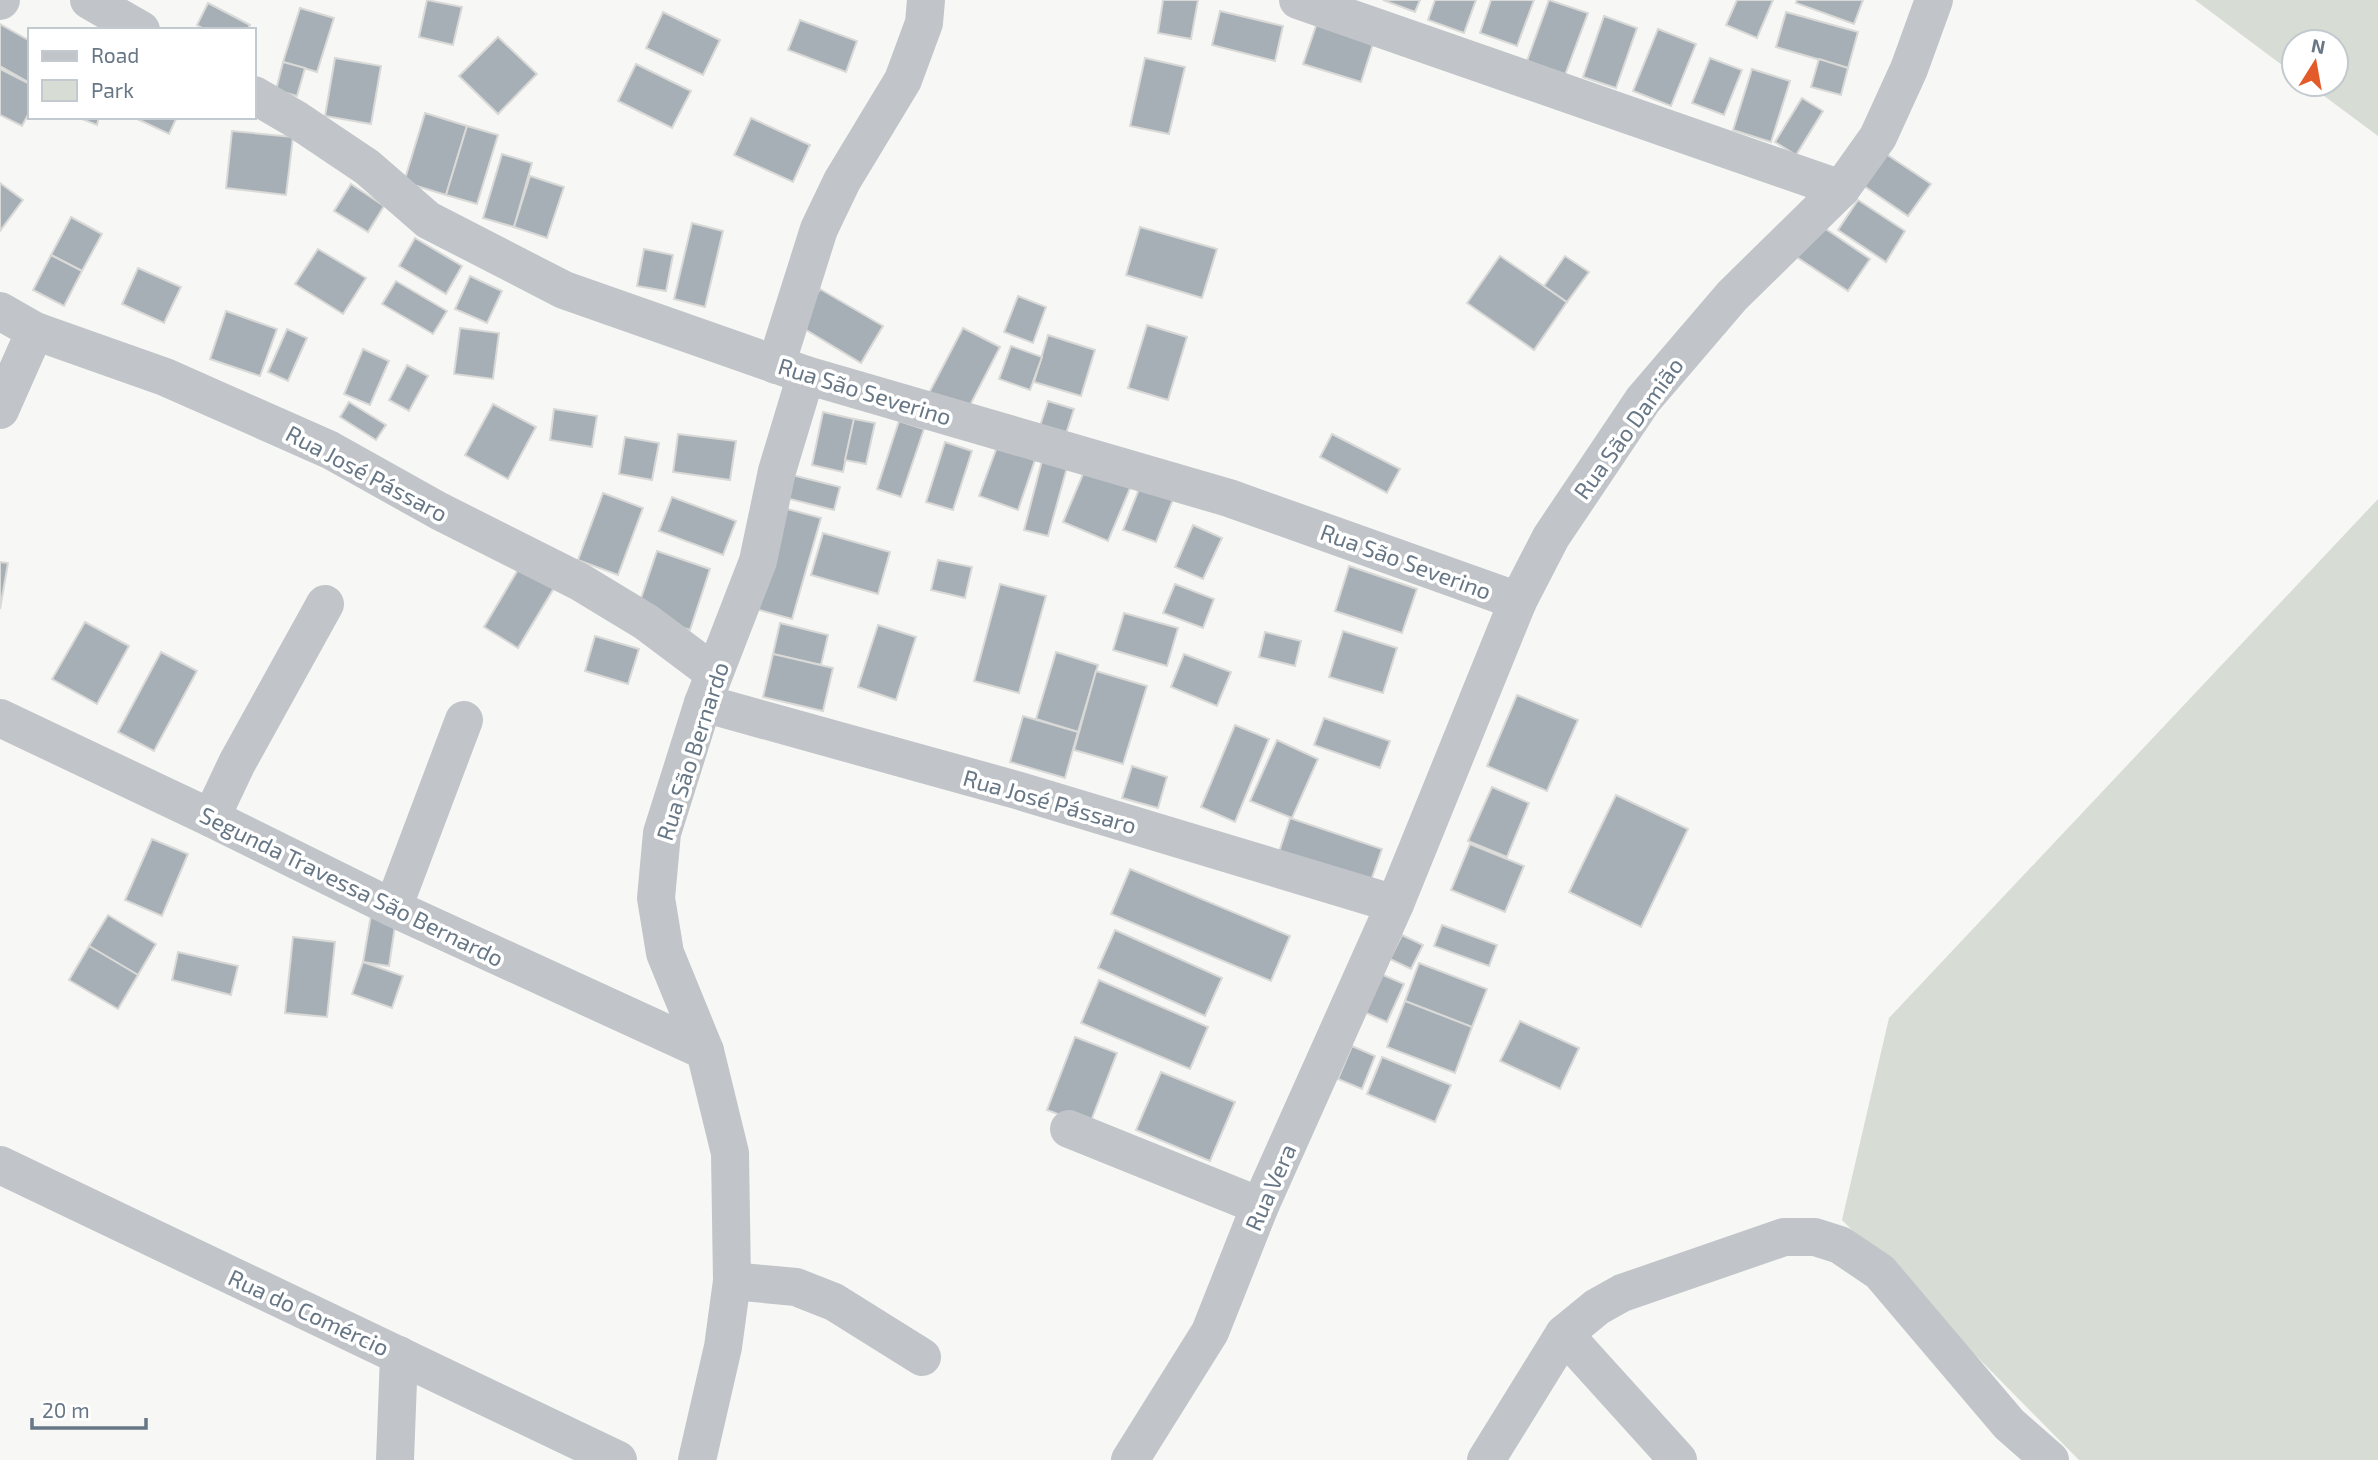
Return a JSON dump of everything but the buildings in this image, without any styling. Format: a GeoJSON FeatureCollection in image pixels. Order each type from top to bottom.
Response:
{"type":"FeatureCollection","features":[{"type":"Feature","properties":{"kind":"street"},"geometry":{"type":"LineString","coordinates":[[89,0],[138,28]]}},
{"type":"Feature","properties":{"kind":"street","name":"Rua São Bernardo"},"geometry":{"type":"LineString","coordinates":[[697,1460],[723,1348],[732,1281],[730,1153],[705,1051],[665,953],[656,898],[662,833],[708,688],[758,561],[777,471],[791,370],[819,229],[842,181],[903,80],[924,23],[926,0]]}},
{"type":"Feature","properties":{"kind":"street"},"geometry":{"type":"LineString","coordinates":[[1298,0],[1841,189]]}},
{"type":"Feature","properties":{"kind":"street","name":"Rua São Damião"},"geometry":{"type":"LineString","coordinates":[[1395,905],[1518,601],[1550,537],[1643,400],[1732,296],[1841,189],[1878,137],[1909,69],[1926,2]]}},
{"type":"Feature","properties":{"kind":"street","name":"Rua São Severino"},"geometry":{"type":"LineString","coordinates":[[256,96],[367,167],[428,220],[564,290],[791,370],[1229,498],[1518,601]]}},
{"type":"Feature","properties":{"kind":"street","name":"Rua José Pássaro"},"geometry":{"type":"LineString","coordinates":[[0,311],[36,331],[165,377],[330,450],[439,511],[580,582],[646,622],[708,688],[1020,790],[1395,905]]}},
{"type":"Feature","properties":{"kind":"street"},"geometry":{"type":"LineString","coordinates":[[0,410],[36,331]]}},
{"type":"Feature","properties":{"kind":"street"},"geometry":{"type":"LineString","coordinates":[[211,818],[237,763],[325,604]]}},
{"type":"Feature","properties":{"kind":"street","name":"Segunda Travessa São Bernardo"},"geometry":{"type":"LineString","coordinates":[[0,718],[393,908],[705,1051]]}},
{"type":"Feature","properties":{"kind":"street"},"geometry":{"type":"LineString","coordinates":[[393,908],[464,720]]}},
{"type":"Feature","properties":{"kind":"street","name":"Rua Vera"},"geometry":{"type":"LineString","coordinates":[[1130,1460],[1210,1332],[1261,1206],[1395,905]]}},
{"type":"Feature","properties":{"kind":"street"},"geometry":{"type":"LineString","coordinates":[[1069,1129],[1261,1206]]}},
{"type":"Feature","properties":{"kind":"street","name":"Rua do Comércio"},"geometry":{"type":"LineString","coordinates":[[0,1165],[618,1460]]}},
{"type":"Feature","properties":{"kind":"street"},"geometry":{"type":"LineString","coordinates":[[1486,1460],[1564,1334],[1597,1307],[1622,1293],[1784,1237],[1815,1237],[1840,1245],[1880,1272],[2009,1424],[2050,1460]]}},
{"type":"Feature","properties":{"kind":"street"},"geometry":{"type":"LineString","coordinates":[[732,1281],[796,1287],[834,1302],[922,1357]]}},
{"type":"Feature","properties":{"kind":"street"},"geometry":{"type":"LineString","coordinates":[[1564,1334],[1678,1460]]}},
{"type":"Feature","properties":{"kind":"street"},"geometry":{"type":"LineString","coordinates":[[395,1460],[399,1355]]}},
{"type":"Feature","properties":{"kind":"green space"},"geometry":{"type":"Polygon","coordinates":[[[2195,0],[2378,0],[2378,136],[2327,98],[2350,98],[2350,28],[2280,28],[2280,64],[2195,0]]]}},
{"type":"Feature","properties":{"kind":"green space"},"geometry":{"type":"Polygon","coordinates":[[[2378,499],[2378,1460],[2079,1460],[1842,1220],[1889,1018],[2378,499]]]}}]}
